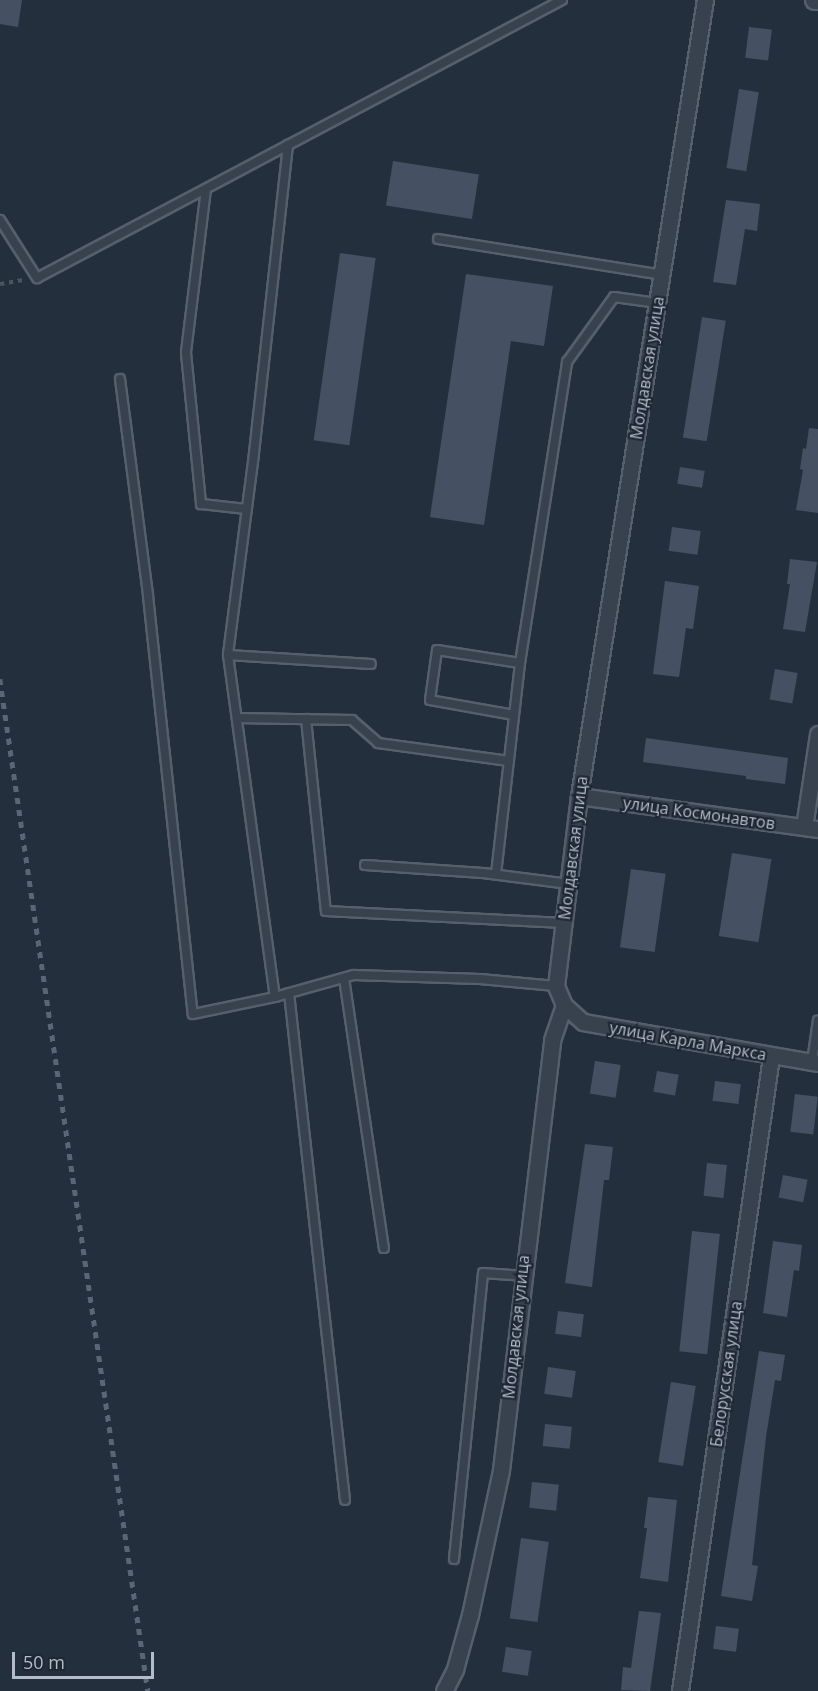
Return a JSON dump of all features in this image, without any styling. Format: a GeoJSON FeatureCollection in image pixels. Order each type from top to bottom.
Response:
{"type":"FeatureCollection","features":[{"type":"Feature","properties":{"kind":"street","name":"Молдавская улица"},"geometry":{"type":"LineString","coordinates":[[556,986],[579,796],[705,0]]}},
{"type":"Feature","properties":{"kind":"street"},"geometry":{"type":"LineString","coordinates":[[811,828],[818,734]]}},
{"type":"Feature","properties":{"kind":"street","name":"улица Космонавтов"},"geometry":{"type":"LineString","coordinates":[[579,796],[811,828]]}},
{"type":"Feature","properties":{"kind":"street"},"geometry":{"type":"LineString","coordinates":[[556,986],[564,1005]]}},
{"type":"Feature","properties":{"kind":"street","name":"Молдавская улица"},"geometry":{"type":"LineString","coordinates":[[444,1691],[455,1669],[470,1615],[501,1470],[522,1276],[552,1040],[564,1005]]}},
{"type":"Feature","properties":{"kind":"street","name":"улица Карла Маркса"},"geometry":{"type":"LineString","coordinates":[[564,1005],[583,1022],[815,1062]]}},
{"type":"Feature","properties":{"kind":"street","name":"Белорусская улица"},"geometry":{"type":"LineString","coordinates":[[680,1691],[771,1056]]}},
{"type":"Feature","properties":{"kind":"lane"},"geometry":{"type":"LineString","coordinates":[[0,220],[37,278],[562,0]]}},
{"type":"Feature","properties":{"kind":"lane"},"geometry":{"type":"LineString","coordinates":[[275,997],[228,655],[288,146]]}},
{"type":"Feature","properties":{"kind":"lane"},"geometry":{"type":"LineString","coordinates":[[206,189],[186,353],[201,504],[247,508]]}},
{"type":"Feature","properties":{"kind":"lane"},"geometry":{"type":"LineString","coordinates":[[438,239],[662,275]]}},
{"type":"Feature","properties":{"kind":"lane"},"geometry":{"type":"LineString","coordinates":[[496,874],[520,663],[567,362],[614,297],[657,303]]}},
{"type":"Feature","properties":{"kind":"lane"},"geometry":{"type":"LineString","coordinates":[[120,379],[148,596],[193,1014],[275,997],[354,975],[480,979],[556,986]]}},
{"type":"Feature","properties":{"kind":"lane"},"geometry":{"type":"LineString","coordinates":[[514,715],[430,700],[437,650],[520,663]]}},
{"type":"Feature","properties":{"kind":"lane"},"geometry":{"type":"LineString","coordinates":[[228,655],[371,664]]}},
{"type":"Feature","properties":{"kind":"lane"},"geometry":{"type":"LineString","coordinates":[[237,718],[352,720],[378,743],[509,761]]}},
{"type":"Feature","properties":{"kind":"lane"},"geometry":{"type":"LineString","coordinates":[[306,719],[326,911],[564,923]]}},
{"type":"Feature","properties":{"kind":"lane"},"geometry":{"type":"LineString","coordinates":[[365,866],[496,874],[569,884]]}},
{"type":"Feature","properties":{"kind":"lane"},"geometry":{"type":"LineString","coordinates":[[344,978],[384,1248]]}},
{"type":"Feature","properties":{"kind":"lane"},"geometry":{"type":"LineString","coordinates":[[289,993],[345,1500]]}},
{"type":"Feature","properties":{"kind":"lane"},"geometry":{"type":"LineString","coordinates":[[815,1062],[818,1020]]}},
{"type":"Feature","properties":{"kind":"lane"},"geometry":{"type":"LineString","coordinates":[[454,1559],[483,1273],[522,1276]]}},
{"type":"Feature","properties":{"kind":"path"},"geometry":{"type":"LineString","coordinates":[[0,284],[37,278]]}},
{"type":"Feature","properties":{"kind":"building"},"geometry":{"type":"Polygon","coordinates":[[[0,0],[22,0],[18,27],[0,24],[0,0]]]}},
{"type":"Feature","properties":{"kind":"building"},"geometry":{"type":"Polygon","coordinates":[[[749,27],[772,30],[768,61],[745,58],[749,27]]]}},
{"type":"Feature","properties":{"kind":"building"},"geometry":{"type":"Polygon","coordinates":[[[739,89],[759,92],[746,171],[726,168],[739,89]]]}},
{"type":"Feature","properties":{"kind":"building"},"geometry":{"type":"Polygon","coordinates":[[[393,161],[479,175],[472,219],[386,205],[393,161]]]}},
{"type":"Feature","properties":{"kind":"building"},"geometry":{"type":"Polygon","coordinates":[[[726,200],[760,204],[757,231],[745,229],[736,285],[713,282],[726,200]]]}},
{"type":"Feature","properties":{"kind":"building"},"geometry":{"type":"Polygon","coordinates":[[[340,253],[376,258],[349,445],[314,440],[340,253]]]}},
{"type":"Feature","properties":{"kind":"building"},"geometry":{"type":"Polygon","coordinates":[[[466,274],[553,286],[544,346],[511,341],[484,525],[430,517],[466,274]]]}},
{"type":"Feature","properties":{"kind":"building"},"geometry":{"type":"Polygon","coordinates":[[[702,317],[726,321],[707,441],[683,437],[702,317]]]}},
{"type":"Feature","properties":{"kind":"building"},"geometry":{"type":"Polygon","coordinates":[[[809,428],[818,429],[818,513],[796,510],[803,470],[800,469],[803,448],[806,449],[809,428]]]}},
{"type":"Feature","properties":{"kind":"building"},"geometry":{"type":"Polygon","coordinates":[[[680,467],[705,471],[702,488],[677,484],[680,467]]]}},
{"type":"Feature","properties":{"kind":"building"},"geometry":{"type":"Polygon","coordinates":[[[672,527],[701,531],[697,555],[669,551],[672,527]]]}},
{"type":"Feature","properties":{"kind":"building"},"geometry":{"type":"Polygon","coordinates":[[[790,559],[817,562],[805,632],[783,629],[790,584],[787,584],[790,559]]]}},
{"type":"Feature","properties":{"kind":"building"},"geometry":{"type":"Polygon","coordinates":[[[665,581],[699,586],[693,629],[686,628],[679,677],[653,674],[665,581]]]}},
{"type":"Feature","properties":{"kind":"building"},"geometry":{"type":"Polygon","coordinates":[[[775,669],[798,673],[792,704],[770,700],[775,669]]]}},
{"type":"Feature","properties":{"kind":"building"},"geometry":{"type":"Polygon","coordinates":[[[646,738],[788,758],[785,784],[746,779],[746,776],[643,762],[646,738]]]}},
{"type":"Feature","properties":{"kind":"building"},"geometry":{"type":"Polygon","coordinates":[[[732,853],[772,859],[758,942],[719,936],[732,853]]]}},
{"type":"Feature","properties":{"kind":"building"},"geometry":{"type":"Polygon","coordinates":[[[631,869],[666,874],[655,952],[620,947],[631,869]]]}},
{"type":"Feature","properties":{"kind":"building"},"geometry":{"type":"Polygon","coordinates":[[[595,1061],[621,1065],[616,1098],[590,1094],[595,1061]]]}},
{"type":"Feature","properties":{"kind":"building"},"geometry":{"type":"Polygon","coordinates":[[[657,1071],[679,1075],[675,1096],[653,1092],[657,1071]]]}},
{"type":"Feature","properties":{"kind":"building"},"geometry":{"type":"Polygon","coordinates":[[[715,1081],[741,1084],[738,1104],[713,1101],[715,1081]]]}},
{"type":"Feature","properties":{"kind":"building"},"geometry":{"type":"Polygon","coordinates":[[[795,1094],[818,1097],[813,1135],[790,1132],[795,1094]]]}},
{"type":"Feature","properties":{"kind":"building"},"geometry":{"type":"Polygon","coordinates":[[[585,1144],[613,1147],[609,1180],[604,1180],[592,1287],[565,1283],[585,1144]]]}},
{"type":"Feature","properties":{"kind":"building"},"geometry":{"type":"Polygon","coordinates":[[[707,1163],[727,1165],[723,1198],[704,1196],[707,1163]]]}},
{"type":"Feature","properties":{"kind":"building"},"geometry":{"type":"Polygon","coordinates":[[[783,1175],[808,1180],[803,1202],[779,1198],[783,1175]]]}},
{"type":"Feature","properties":{"kind":"building"},"geometry":{"type":"Polygon","coordinates":[[[692,1231],[720,1234],[707,1354],[679,1351],[692,1231]]]}},
{"type":"Feature","properties":{"kind":"building"},"geometry":{"type":"Polygon","coordinates":[[[773,1241],[802,1245],[799,1271],[794,1270],[787,1317],[763,1313],[773,1241]]]}},
{"type":"Feature","properties":{"kind":"building"},"geometry":{"type":"Polygon","coordinates":[[[558,1311],[584,1314],[581,1337],[555,1334],[558,1311]]]}},
{"type":"Feature","properties":{"kind":"building"},"geometry":{"type":"Polygon","coordinates":[[[759,1351],[785,1355],[781,1381],[775,1380],[766,1437],[752,1565],[758,1566],[752,1601],[721,1596],[759,1351]]]}},
{"type":"Feature","properties":{"kind":"building"},"geometry":{"type":"Polygon","coordinates":[[[548,1367],[576,1371],[572,1398],[544,1394],[548,1367]]]}},
{"type":"Feature","properties":{"kind":"building"},"geometry":{"type":"Polygon","coordinates":[[[671,1382],[696,1386],[683,1466],[658,1462],[671,1382]]]}},
{"type":"Feature","properties":{"kind":"building"},"geometry":{"type":"Polygon","coordinates":[[[545,1424],[572,1427],[570,1449],[543,1446],[545,1424]]]}},
{"type":"Feature","properties":{"kind":"building"},"geometry":{"type":"Polygon","coordinates":[[[532,1482],[559,1485],[556,1511],[529,1508],[532,1482]]]}},
{"type":"Feature","properties":{"kind":"building"},"geometry":{"type":"Polygon","coordinates":[[[648,1497],[677,1500],[668,1582],[640,1578],[647,1528],[644,1528],[648,1497]]]}},
{"type":"Feature","properties":{"kind":"building"},"geometry":{"type":"Polygon","coordinates":[[[521,1538],[549,1542],[537,1622],[510,1618],[521,1538]]]}},
{"type":"Feature","properties":{"kind":"building"},"geometry":{"type":"Polygon","coordinates":[[[639,1611],[661,1613],[650,1691],[621,1690],[623,1667],[631,1668],[639,1611]]]}},
{"type":"Feature","properties":{"kind":"building"},"geometry":{"type":"Polygon","coordinates":[[[716,1626],[739,1629],[736,1652],[713,1649],[716,1626]]]}},
{"type":"Feature","properties":{"kind":"building"},"geometry":{"type":"Polygon","coordinates":[[[506,1647],[532,1651],[528,1676],[502,1672],[506,1647]]]}},
{"type":"Feature","properties":{"kind":"railway"},"geometry":{"type":"LineString","coordinates":[[0,679],[148,1691]]}}]}
